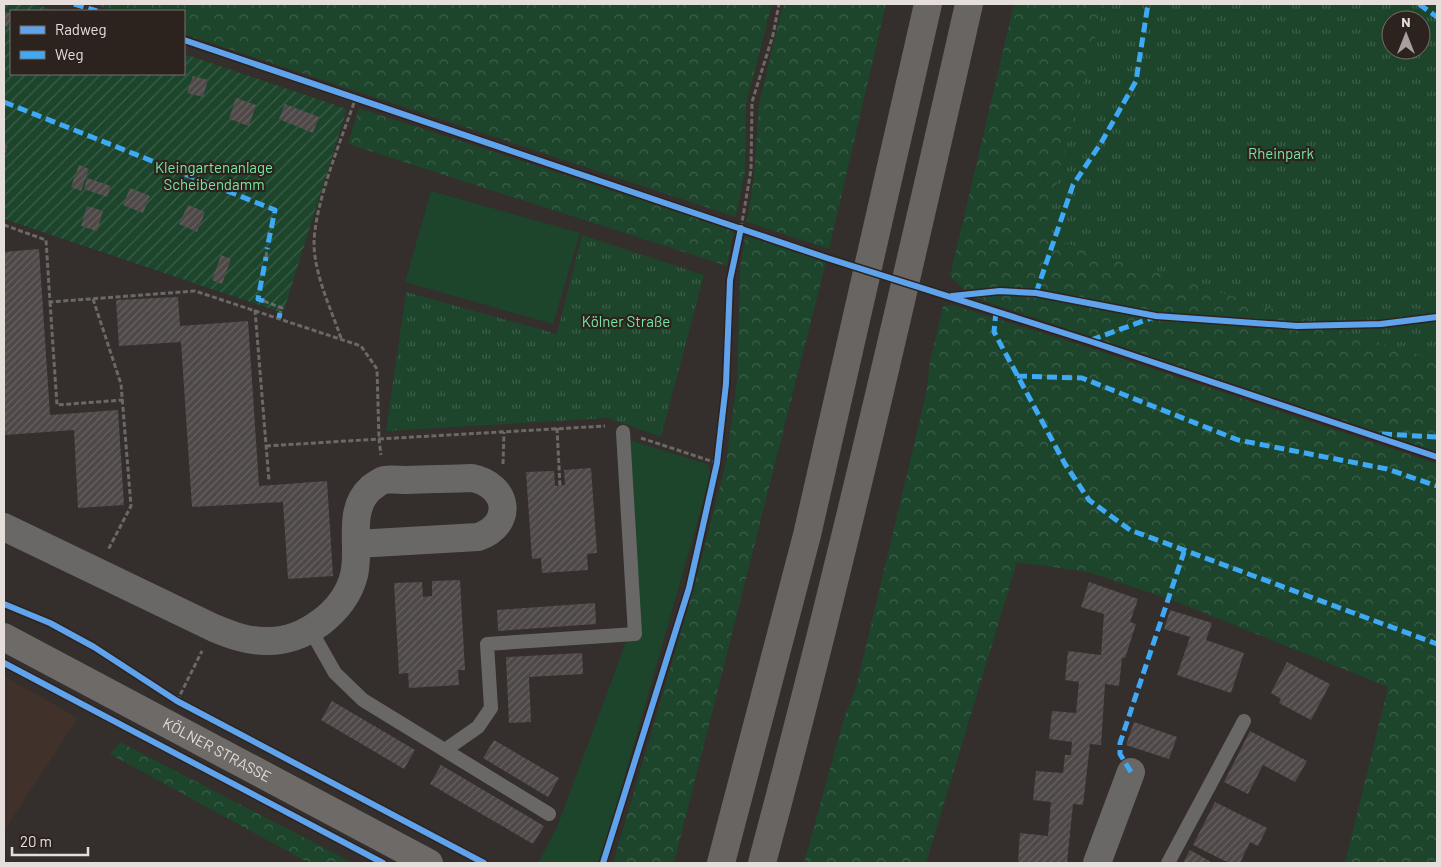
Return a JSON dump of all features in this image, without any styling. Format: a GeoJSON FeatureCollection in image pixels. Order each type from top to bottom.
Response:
{"type":"FeatureCollection","features":[{"type":"Feature","properties":{"kind":"highway"},"geometry":{"type":"LineString","coordinates":[[721,863],[804,544],[928,4]]}},
{"type":"Feature","properties":{"kind":"highway"},"geometry":{"type":"LineString","coordinates":[[762,863],[798,726],[892,344],[969,4]]}},
{"type":"Feature","properties":{"kind":"main road","name":"KÖLNER STRASSE"},"geometry":{"type":"LineString","coordinates":[[4,637],[429,863]]}},
{"type":"Feature","properties":{"kind":"street"},"geometry":{"type":"LineString","coordinates":[[4,527],[214,628],[241,639],[267,642],[290,638],[310,629],[330,616],[342,599],[354,576],[356,514],[360,502],[371,488],[384,480],[472,478],[484,480],[498,492],[503,513],[498,526],[490,533],[478,537],[356,544]]}},
{"type":"Feature","properties":{"kind":"street"},"geometry":{"type":"LineString","coordinates":[[1097,863],[1131,772]]}},
{"type":"Feature","properties":{"kind":"lane"},"geometry":{"type":"LineString","coordinates":[[445,750],[478,727],[491,708],[487,644],[635,634],[623,432]]}},
{"type":"Feature","properties":{"kind":"lane"},"geometry":{"type":"LineString","coordinates":[[310,629],[335,673],[363,700],[549,814]]}},
{"type":"Feature","properties":{"kind":"lane"},"geometry":{"type":"LineString","coordinates":[[1168,863],[1244,721]]}},
{"type":"Feature","properties":{"kind":"path"},"geometry":{"type":"LineString","coordinates":[[741,228],[751,170],[752,102],[773,35],[779,4]]}},
{"type":"Feature","properties":{"kind":"path"},"geometry":{"type":"LineString","coordinates":[[341,338],[319,273],[314,247],[316,220],[356,97]]}},
{"type":"Feature","properties":{"kind":"path"},"geometry":{"type":"LineString","coordinates":[[4,225],[46,240],[57,404],[123,400]]}},
{"type":"Feature","properties":{"kind":"path"},"geometry":{"type":"LineString","coordinates":[[266,257],[268,249]]}},
{"type":"Feature","properties":{"kind":"path"},"geometry":{"type":"LineString","coordinates":[[50,302],[195,291],[361,346],[377,369],[379,439],[384,480]]}},
{"type":"Feature","properties":{"kind":"path"},"geometry":{"type":"LineString","coordinates":[[92,299],[121,384],[131,506],[97,572]]}},
{"type":"Feature","properties":{"kind":"path"},"geometry":{"type":"LineString","coordinates":[[264,301],[282,308],[280,313]]}},
{"type":"Feature","properties":{"kind":"path"},"geometry":{"type":"LineString","coordinates":[[255,310],[269,481]]}},
{"type":"Feature","properties":{"kind":"path"},"geometry":{"type":"LineString","coordinates":[[266,446],[602,425],[717,463]]}},
{"type":"Feature","properties":{"kind":"path"},"geometry":{"type":"LineString","coordinates":[[557,428],[560,486]]}},
{"type":"Feature","properties":{"kind":"path"},"geometry":{"type":"LineString","coordinates":[[164,723],[214,628]]}},
{"type":"Feature","properties":{"kind":"shaded area"},"geometry":{"type":"Polygon","coordinates":[[[4,676],[78,718],[4,831],[4,676]]]}},
{"type":"Feature","properties":{"kind":"green space","name":"Kleingartenanlage Scheibendamm"},"geometry":{"type":"Polygon","coordinates":[[[4,4],[35,4],[54,10],[10,10],[10,75],[185,75],[185,54],[347,109],[283,313],[4,219],[4,4]]]}},
{"type":"Feature","properties":{"kind":"green space"},"geometry":{"type":"Polygon","coordinates":[[[92,4],[772,4],[746,104],[745,171],[736,217],[185,34],[185,10],[112,10],[92,4]]]}},
{"type":"Feature","properties":{"kind":"green space"},"geometry":{"type":"Polygon","coordinates":[[[783,4],[886,4],[829,249],[747,222],[754,176],[759,104],[783,4]]]}},
{"type":"Feature","properties":{"kind":"green space","name":"Rheinpark"},"geometry":{"type":"Polygon","coordinates":[[[1014,4],[1402,4],[1410,10],[1381,10],[1381,60],[1431,60],[1431,26],[1437,31],[1437,452],[972,297],[950,276],[1014,4]]]}},
{"type":"Feature","properties":{"kind":"green space","name":"Rheinpark"},"geometry":{"type":"Polygon","coordinates":[[[1104,4],[1437,4],[1437,361],[1043,236],[1104,4]]]}},
{"type":"Feature","properties":{"kind":"green space"},"geometry":{"type":"Polygon","coordinates":[[[359,108],[734,230],[727,266],[348,144],[359,108]]]}},
{"type":"Feature","properties":{"kind":"green space","name":"Kölner Straße"},"geometry":{"type":"Polygon","coordinates":[[[431,191],[580,233],[553,324],[405,282],[431,191]]]}},
{"type":"Feature","properties":{"kind":"green space","name":"Kölner Straße"},"geometry":{"type":"Polygon","coordinates":[[[582,235],[704,275],[661,437],[608,418],[386,431],[406,292],[557,334],[582,235]]]}},
{"type":"Feature","properties":{"kind":"green space"},"geometry":{"type":"Polygon","coordinates":[[[745,236],[826,262],[674,863],[613,863],[693,591],[726,463],[737,381],[740,270],[745,236]]]}},
{"type":"Feature","properties":{"kind":"green space"},"geometry":{"type":"Polygon","coordinates":[[[952,305],[1084,346],[1437,464],[1437,863],[1345,863],[1388,687],[1172,600],[1088,572],[1017,562],[926,863],[804,863],[844,718],[856,688],[926,394],[930,361],[943,306],[952,305]]]}},
{"type":"Feature","properties":{"kind":"green space"},"geometry":{"type":"Polygon","coordinates":[[[616,436],[707,464],[711,474],[600,863],[538,863],[557,827],[631,629],[616,436]]]}},
{"type":"Feature","properties":{"kind":"green space"},"geometry":{"type":"Polygon","coordinates":[[[120,742],[353,863],[309,863],[110,754],[120,742]]]}},
{"type":"Feature","properties":{"kind":"building"},"geometry":{"type":"Polygon","coordinates":[[[4,11],[10,14],[10,18],[8,27],[4,26],[4,11]]]}},
{"type":"Feature","properties":{"kind":"building"},"geometry":{"type":"Polygon","coordinates":[[[193,76],[208,80],[203,97],[187,93],[193,76]]]}},
{"type":"Feature","properties":{"kind":"building"},"geometry":{"type":"Polygon","coordinates":[[[236,98],[256,105],[249,126],[229,119],[236,98]]]}},
{"type":"Feature","properties":{"kind":"building"},"geometry":{"type":"Polygon","coordinates":[[[285,104],[319,117],[313,133],[279,119],[285,104]]]}},
{"type":"Feature","properties":{"kind":"building"},"geometry":{"type":"Polygon","coordinates":[[[4,144],[8,146],[4,156],[4,144]]]}},
{"type":"Feature","properties":{"kind":"building"},"geometry":{"type":"Polygon","coordinates":[[[79,165],[89,169],[81,191],[71,187],[79,165]]]}},
{"type":"Feature","properties":{"kind":"building"},"geometry":{"type":"Polygon","coordinates":[[[87,178],[111,186],[107,197],[84,189],[87,178]]]}},
{"type":"Feature","properties":{"kind":"building"},"geometry":{"type":"Polygon","coordinates":[[[130,188],[150,196],[143,213],[123,205],[130,188]]]}},
{"type":"Feature","properties":{"kind":"building"},"geometry":{"type":"Polygon","coordinates":[[[188,205],[205,212],[197,232],[179,224],[188,205]]]}},
{"type":"Feature","properties":{"kind":"building"},"geometry":{"type":"Polygon","coordinates":[[[87,206],[103,211],[97,231],[81,226],[87,206]]]}},
{"type":"Feature","properties":{"kind":"building"},"geometry":{"type":"Polygon","coordinates":[[[39,249],[50,415],[118,410],[124,505],[78,508],[74,430],[4,435],[4,252],[39,249]]]}},
{"type":"Feature","properties":{"kind":"building"},"geometry":{"type":"Polygon","coordinates":[[[221,255],[231,259],[222,284],[212,280],[221,255]]]}},
{"type":"Feature","properties":{"kind":"building"},"geometry":{"type":"Polygon","coordinates":[[[178,297],[180,326],[248,321],[259,486],[327,481],[333,576],[288,579],[283,502],[192,507],[181,342],[119,346],[116,300],[178,297]]]}},
{"type":"Feature","properties":{"kind":"building"},"geometry":{"type":"Polygon","coordinates":[[[591,468],[597,553],[587,554],[588,570],[542,573],[541,558],[532,559],[526,472],[554,471],[555,486],[565,485],[564,470],[591,468]]]}},
{"type":"Feature","properties":{"kind":"building"},"geometry":{"type":"Polygon","coordinates":[[[460,580],[465,670],[458,670],[459,685],[409,688],[408,673],[399,674],[394,583],[422,582],[423,597],[432,596],[432,581],[460,580]]]}},
{"type":"Feature","properties":{"kind":"building"},"geometry":{"type":"Polygon","coordinates":[[[1089,582],[1138,599],[1130,622],[1136,624],[1125,658],[1122,658],[1119,686],[1105,684],[1101,745],[1090,744],[1083,805],[1073,804],[1067,863],[1018,863],[1020,833],[1048,836],[1051,802],[1033,800],[1036,771],[1063,773],[1065,755],[1071,755],[1072,742],[1049,739],[1052,711],[1076,713],[1079,682],[1065,680],[1068,651],[1101,655],[1104,614],[1081,607],[1089,582]]]}},
{"type":"Feature","properties":{"kind":"building"},"geometry":{"type":"Polygon","coordinates":[[[595,603],[596,624],[498,631],[497,610],[595,603]]]}},
{"type":"Feature","properties":{"kind":"building"},"geometry":{"type":"Polygon","coordinates":[[[1170,610],[1212,623],[1206,640],[1244,653],[1231,693],[1177,675],[1190,637],[1164,629],[1170,610]]]}},
{"type":"Feature","properties":{"kind":"building"},"geometry":{"type":"Polygon","coordinates":[[[582,653],[583,674],[529,677],[531,722],[509,723],[506,657],[582,653]]]}},
{"type":"Feature","properties":{"kind":"building"},"geometry":{"type":"Polygon","coordinates":[[[1287,662],[1330,684],[1311,720],[1279,703],[1281,699],[1271,693],[1287,662]]]}},
{"type":"Feature","properties":{"kind":"building"},"geometry":{"type":"Polygon","coordinates":[[[332,701],[415,750],[404,769],[321,720],[332,701]]]}},
{"type":"Feature","properties":{"kind":"building"},"geometry":{"type":"Polygon","coordinates":[[[1134,722],[1177,737],[1169,759],[1126,745],[1134,722]]]}},
{"type":"Feature","properties":{"kind":"building"},"geometry":{"type":"Polygon","coordinates":[[[1250,731],[1307,761],[1295,782],[1263,765],[1248,794],[1224,782],[1250,731]]]}},
{"type":"Feature","properties":{"kind":"building"},"geometry":{"type":"Polygon","coordinates":[[[494,740],[559,778],[548,797],[483,758],[494,740]]]}},
{"type":"Feature","properties":{"kind":"building"},"geometry":{"type":"Polygon","coordinates":[[[441,765],[544,826],[533,844],[430,784],[441,765]]]}},
{"type":"Feature","properties":{"kind":"building"},"geometry":{"type":"Polygon","coordinates":[[[1215,802],[1267,828],[1258,846],[1250,842],[1240,863],[1229,863],[1193,845],[1215,802]]]}},
{"type":"Feature","properties":{"kind":"building"},"geometry":{"type":"Polygon","coordinates":[[[1190,850],[1211,862],[1183,863],[1190,850]]]}},
{"type":"Feature","properties":{"kind":"marked path"},"geometry":{"type":"LineString","coordinates":[[74,4],[94,10]]}},
{"type":"Feature","properties":{"kind":"marked path"},"geometry":{"type":"LineString","coordinates":[[1036,293],[1073,185],[1101,143],[1136,81],[1148,4]]}},
{"type":"Feature","properties":{"kind":"marked path"},"geometry":{"type":"LineString","coordinates":[[1419,4],[1437,17]]}},
{"type":"Feature","properties":{"kind":"marked path"},"geometry":{"type":"LineString","coordinates":[[4,102],[275,210],[267,249]]}},
{"type":"Feature","properties":{"kind":"marked path"},"geometry":{"type":"LineString","coordinates":[[264,301],[258,299],[266,257]]}},
{"type":"Feature","properties":{"kind":"marked path"},"geometry":{"type":"LineString","coordinates":[[996,311],[994,332],[1065,464],[1089,500],[1130,530],[1437,644]]}},
{"type":"Feature","properties":{"kind":"marked path"},"geometry":{"type":"LineString","coordinates":[[279,318],[280,313]]}},
{"type":"Feature","properties":{"kind":"marked path"},"geometry":{"type":"LineString","coordinates":[[1091,340],[1154,317]]}},
{"type":"Feature","properties":{"kind":"marked path"},"geometry":{"type":"LineString","coordinates":[[1017,376],[1082,378],[1238,440],[1387,469],[1437,486]]}},
{"type":"Feature","properties":{"kind":"marked path"},"geometry":{"type":"LineString","coordinates":[[1382,434],[1437,437]]}},
{"type":"Feature","properties":{"kind":"marked path"},"geometry":{"type":"LineString","coordinates":[[1131,772],[1120,754],[1120,743],[1184,552]]}},
{"type":"Feature","properties":{"kind":"cycle path"},"geometry":{"type":"LineString","coordinates":[[185,40],[827,258],[1089,341],[1437,457]]}},
{"type":"Feature","properties":{"kind":"cycle path"},"geometry":{"type":"LineString","coordinates":[[603,863],[689,588],[717,463],[726,384],[730,280],[741,228]]}},
{"type":"Feature","properties":{"kind":"cycle path"},"geometry":{"type":"LineString","coordinates":[[952,296],[1000,291],[1036,293],[1156,316],[1297,326],[1381,324],[1437,317]]}},
{"type":"Feature","properties":{"kind":"cycle path"},"geometry":{"type":"LineString","coordinates":[[4,604],[50,623],[94,647],[177,701],[484,863]]}},
{"type":"Feature","properties":{"kind":"cycle path"},"geometry":{"type":"LineString","coordinates":[[4,663],[383,863]]}}]}
